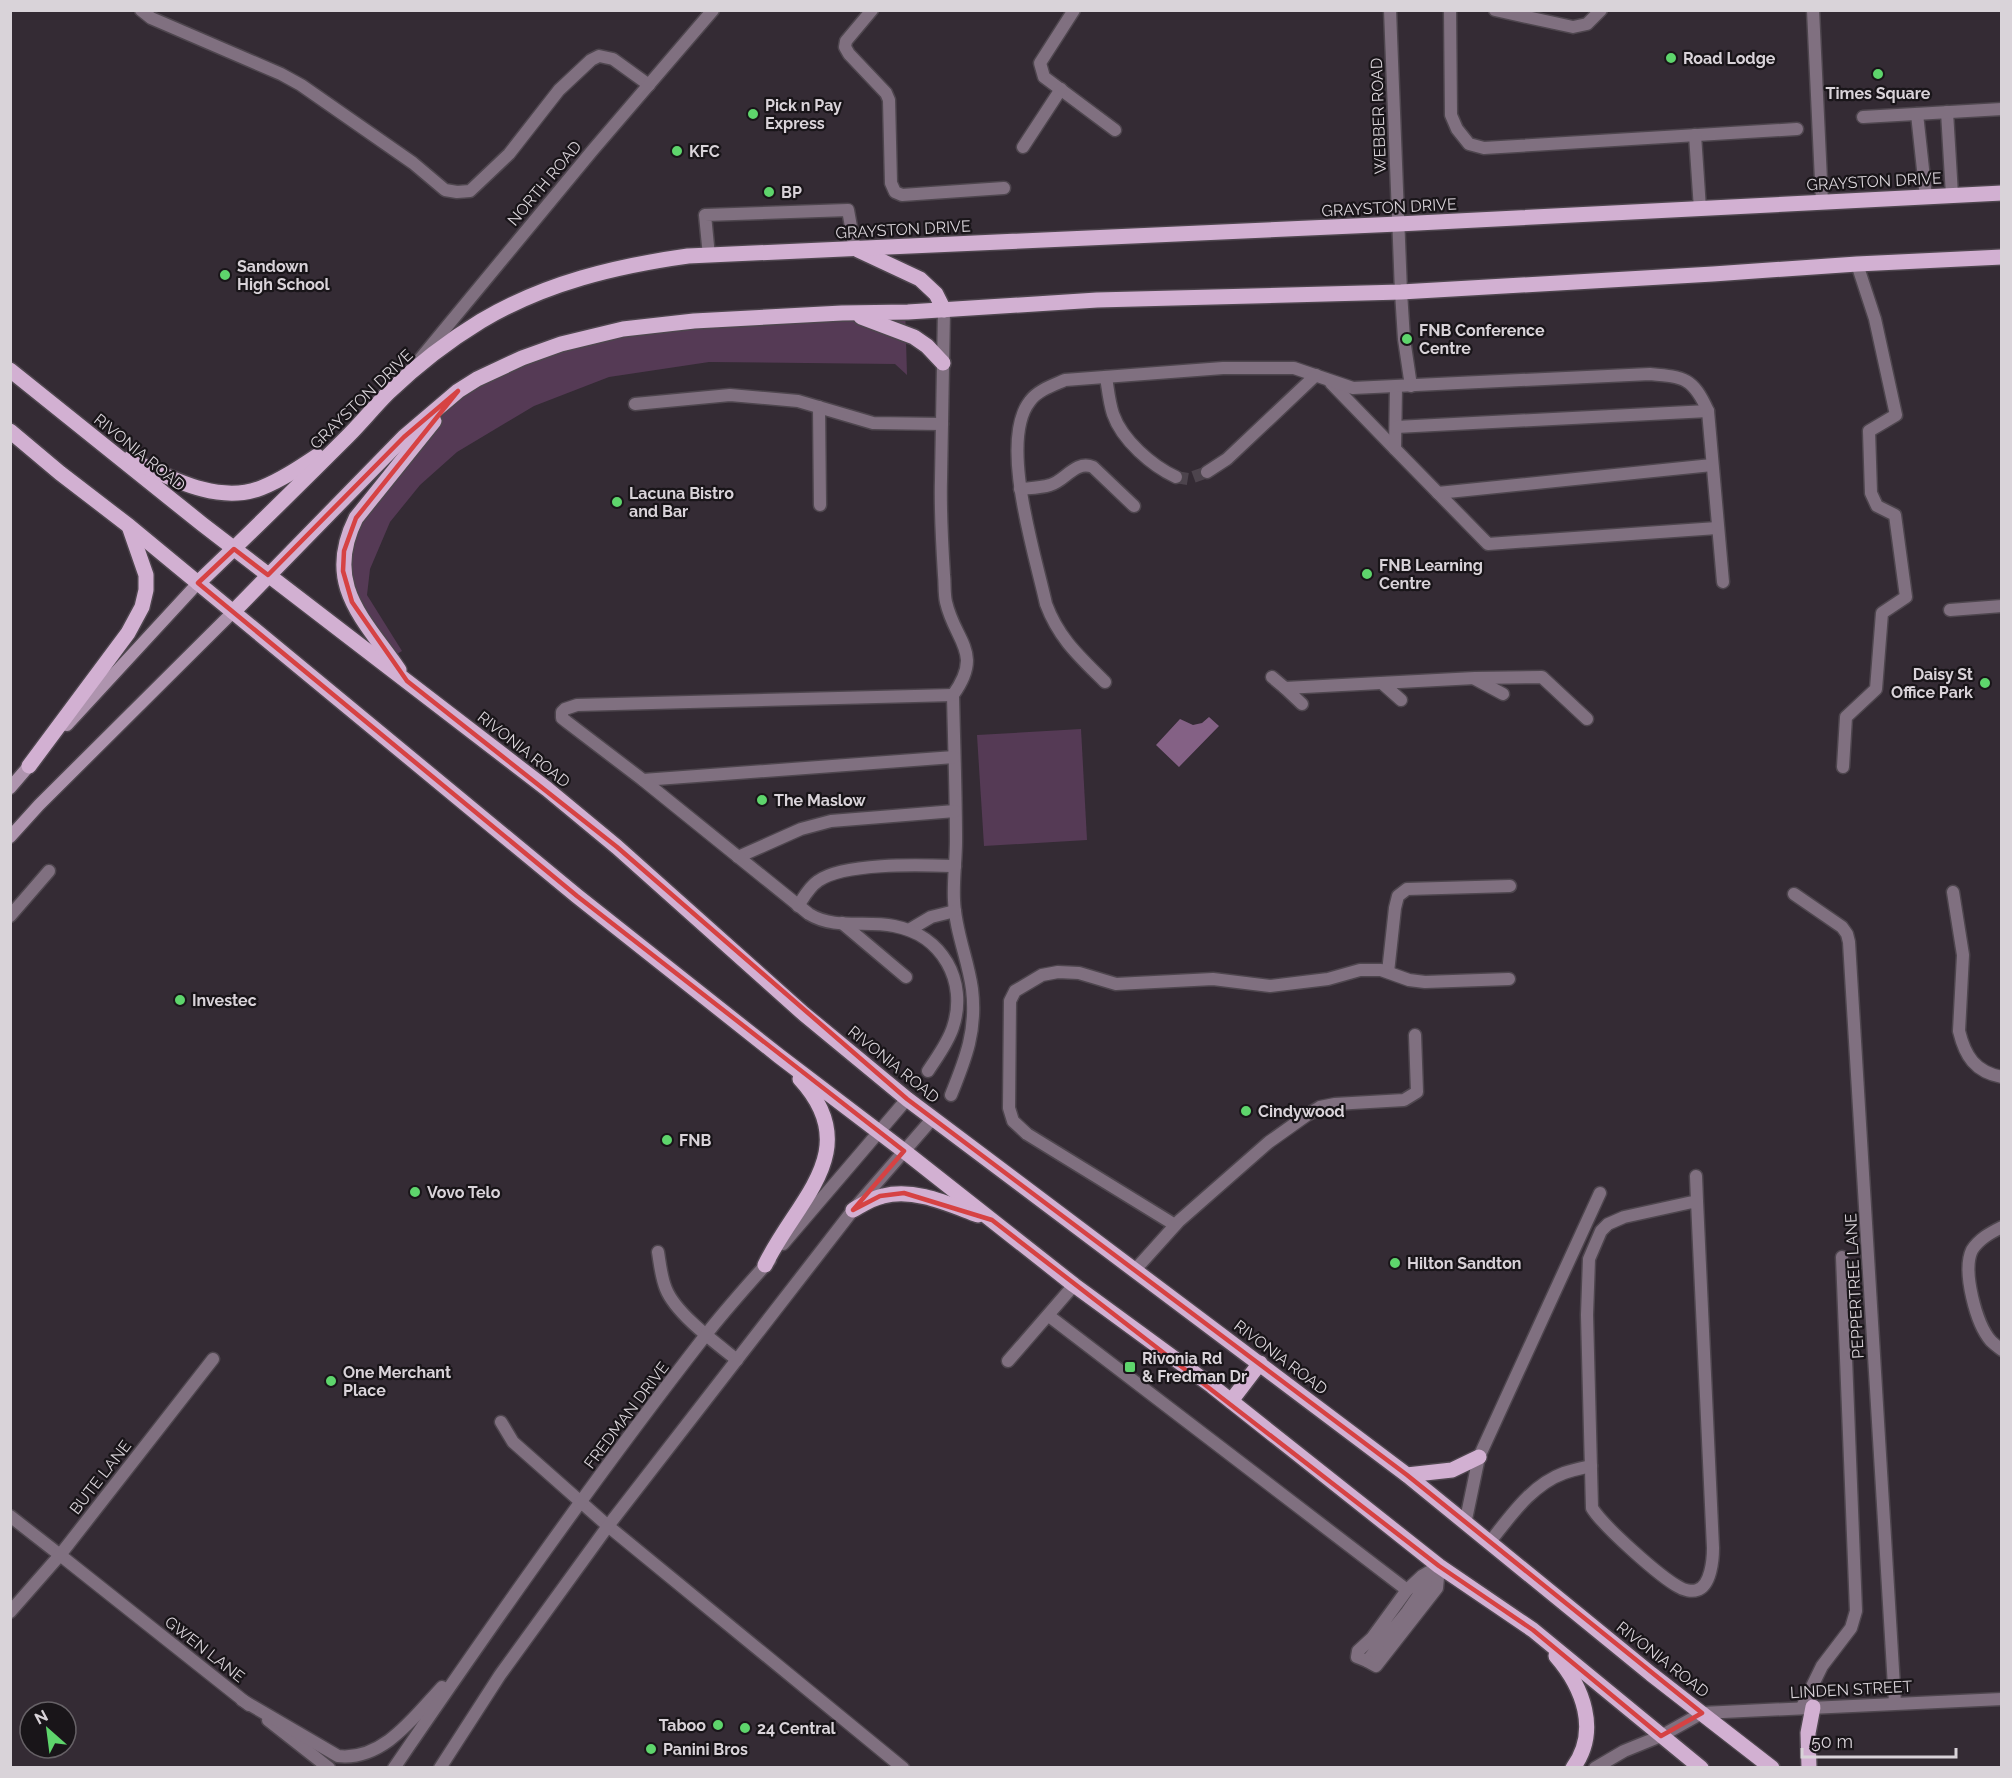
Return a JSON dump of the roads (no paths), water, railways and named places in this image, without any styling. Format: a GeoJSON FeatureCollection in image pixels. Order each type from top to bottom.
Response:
{"type":"FeatureCollection","features":[{"type":"Feature","properties":{"kind":"main road","name":"GRAYSTON DRIVE"},"geometry":{"type":"LineString","coordinates":[[10,788],[198,583],[404,378],[465,331],[502,309],[580,278],[651,261],[709,256],[2001,193]]}},
{"type":"Feature","properties":{"kind":"main road"},"geometry":{"type":"LineString","coordinates":[[855,249],[920,279],[936,294],[944,310]]}},
{"type":"Feature","properties":{"kind":"main road"},"geometry":{"type":"LineString","coordinates":[[10,837],[405,437],[458,391],[477,379],[522,358],[561,344],[623,328],[694,321],[944,310],[1097,300],[1401,292],[2001,257]]}},
{"type":"Feature","properties":{"kind":"main road"},"geometry":{"type":"LineString","coordinates":[[843,313],[868,319],[914,337],[927,346],[943,363]]}},
{"type":"Feature","properties":{"kind":"main road","name":"RIVONIA ROAD"},"geometry":{"type":"LineString","coordinates":[[10,370],[234,549],[600,832],[804,1014],[906,1099],[1407,1475],[1651,1674],[1772,1767]]}},
{"type":"Feature","properties":{"kind":"main road"},"geometry":{"type":"LineString","coordinates":[[407,681],[365,624],[352,602],[344,578],[344,551],[356,518],[458,391]]}},
{"type":"Feature","properties":{"kind":"main road"},"geometry":{"type":"LineString","coordinates":[[10,431],[234,612],[577,896],[779,1056],[1074,1285],[1231,1401],[1439,1566],[1533,1630],[1701,1767]]}},
{"type":"Feature","properties":{"kind":"main road"},"geometry":{"type":"LineString","coordinates":[[108,449],[186,484],[233,494],[260,489],[296,471],[349,435]]}},
{"type":"Feature","properties":{"kind":"main road"},"geometry":{"type":"LineString","coordinates":[[29,766],[128,633],[142,607],[146,590],[146,575],[129,526]]}},
{"type":"Feature","properties":{"kind":"main road"},"geometry":{"type":"LineString","coordinates":[[765,1265],[775,1244],[819,1178],[827,1155],[827,1133],[823,1112],[808,1088],[779,1056]]}},
{"type":"Feature","properties":{"kind":"main road"},"geometry":{"type":"LineString","coordinates":[[853,1210],[880,1196],[904,1193],[945,1203],[992,1220]]}},
{"type":"Feature","properties":{"kind":"main road"},"geometry":{"type":"LineString","coordinates":[[1231,1401],[1260,1363]]}},
{"type":"Feature","properties":{"kind":"main road"},"geometry":{"type":"LineString","coordinates":[[1407,1475],[1452,1470],[1479,1457]]}},
{"type":"Feature","properties":{"kind":"main road"},"geometry":{"type":"LineString","coordinates":[[1533,1630],[1562,1663],[1578,1691],[1584,1708],[1587,1738],[1573,1767]]}},
{"type":"Feature","properties":{"kind":"main road"},"geometry":{"type":"LineString","coordinates":[[1808,1707],[1809,1767]]}},
{"type":"Feature","properties":{"kind":"street"},"geometry":{"type":"LineString","coordinates":[[141,10],[151,18],[281,74],[301,85],[413,163],[445,190],[457,192],[470,191],[509,154],[559,90],[591,60],[599,56],[613,59],[649,85]]}},
{"type":"Feature","properties":{"kind":"street","name":"NORTH ROAD"},"geometry":{"type":"LineString","coordinates":[[404,378],[713,10]]}},
{"type":"Feature","properties":{"kind":"street"},"geometry":{"type":"LineString","coordinates":[[872,10],[846,41],[845,47],[886,93],[889,100],[891,183],[895,192],[902,195],[1004,188]]}},
{"type":"Feature","properties":{"kind":"street"},"geometry":{"type":"LineString","coordinates":[[1074,10],[1040,63],[1044,77],[1115,130]]}},
{"type":"Feature","properties":{"kind":"street","name":"WEBBER ROAD"},"geometry":{"type":"LineString","coordinates":[[1390,10],[1401,292],[1404,339],[1411,386]]}},
{"type":"Feature","properties":{"kind":"street"},"geometry":{"type":"LineString","coordinates":[[1450,10],[1451,114],[1457,129],[1468,144],[1484,148],[1797,129]]}},
{"type":"Feature","properties":{"kind":"street"},"geometry":{"type":"LineString","coordinates":[[1495,10],[1573,27],[1587,24],[1601,10]]}},
{"type":"Feature","properties":{"kind":"street"},"geometry":{"type":"LineString","coordinates":[[1813,10],[1822,202]]}},
{"type":"Feature","properties":{"kind":"street"},"geometry":{"type":"LineString","coordinates":[[1023,147],[1061,89]]}},
{"type":"Feature","properties":{"kind":"street"},"geometry":{"type":"LineString","coordinates":[[1863,117],[2001,109]]}},
{"type":"Feature","properties":{"kind":"street"},"geometry":{"type":"LineString","coordinates":[[1947,112],[1952,195]]}},
{"type":"Feature","properties":{"kind":"street"},"geometry":{"type":"LineString","coordinates":[[1917,114],[1926,196]]}},
{"type":"Feature","properties":{"kind":"street"},"geometry":{"type":"LineString","coordinates":[[1695,135],[1700,209]]}},
{"type":"Feature","properties":{"kind":"street"},"geometry":{"type":"LineString","coordinates":[[709,256],[705,215],[848,210],[855,249]]}},
{"type":"Feature","properties":{"kind":"street"},"geometry":{"type":"LineString","coordinates":[[1843,767],[1846,717],[1876,689],[1882,613],[1906,597],[1895,515],[1877,506],[1871,493],[1869,431],[1896,415],[1875,319],[1857,264]]}},
{"type":"Feature","properties":{"kind":"street"},"geometry":{"type":"LineString","coordinates":[[944,310],[940,521],[946,601],[949,613],[962,638],[967,662],[961,684],[953,695],[955,911],[959,938],[972,989],[973,1012],[968,1055],[951,1095]]}},
{"type":"Feature","properties":{"kind":"street"},"geometry":{"type":"LineString","coordinates":[[1106,682],[1069,647],[1052,618],[1046,604],[1020,489],[1017,439],[1019,424],[1030,401],[1043,390],[1065,380],[1223,368],[1294,368],[1353,388],[1650,374],[1684,378],[1697,389],[1708,411],[1723,582]]}},
{"type":"Feature","properties":{"kind":"street"},"geometry":{"type":"LineString","coordinates":[[1207,472],[1227,459],[1316,375]]}},
{"type":"Feature","properties":{"kind":"street"},"geometry":{"type":"LineString","coordinates":[[1106,377],[1112,413],[1129,440],[1144,456],[1162,470],[1176,477]]}},
{"type":"Feature","properties":{"kind":"street"},"geometry":{"type":"LineString","coordinates":[[1329,381],[1488,544],[1717,528]]}},
{"type":"Feature","properties":{"kind":"street"},"geometry":{"type":"LineString","coordinates":[[1395,448],[1396,387]]}},
{"type":"Feature","properties":{"kind":"street"},"geometry":{"type":"LineString","coordinates":[[635,404],[730,395],[798,401],[873,423],[942,424]]}},
{"type":"Feature","properties":{"kind":"street"},"geometry":{"type":"LineString","coordinates":[[819,407],[820,505]]}},
{"type":"Feature","properties":{"kind":"street"},"geometry":{"type":"LineString","coordinates":[[1396,427],[1708,411]]}},
{"type":"Feature","properties":{"kind":"street"},"geometry":{"type":"LineString","coordinates":[[1020,489],[1051,485],[1076,468],[1087,465],[1134,506]]}},
{"type":"Feature","properties":{"kind":"street"},"geometry":{"type":"LineString","coordinates":[[1438,493],[1712,465]]}},
{"type":"Feature","properties":{"kind":"street"},"geometry":{"type":"LineString","coordinates":[[1950,610],[2001,606]]}},
{"type":"Feature","properties":{"kind":"street"},"geometry":{"type":"LineString","coordinates":[[1272,677],[1302,704]]}},
{"type":"Feature","properties":{"kind":"street"},"geometry":{"type":"LineString","coordinates":[[1285,688],[1475,678],[1542,677],[1587,718]]}},
{"type":"Feature","properties":{"kind":"street"},"geometry":{"type":"LineString","coordinates":[[1475,678],[1503,694]]}},
{"type":"Feature","properties":{"kind":"street"},"geometry":{"type":"LineString","coordinates":[[1383,684],[1401,700]]}},
{"type":"Feature","properties":{"kind":"street"},"geometry":{"type":"LineString","coordinates":[[928,1071],[952,1029],[956,1007],[954,978],[938,948],[909,930],[886,924],[831,923],[816,919],[562,718],[562,712],[578,705],[953,695]]}},
{"type":"Feature","properties":{"kind":"street"},"geometry":{"type":"LineString","coordinates":[[643,780],[954,757]]}},
{"type":"Feature","properties":{"kind":"street"},"geometry":{"type":"LineString","coordinates":[[738,857],[801,829],[831,821],[955,811]]}},
{"type":"Feature","properties":{"kind":"street"},"geometry":{"type":"LineString","coordinates":[[798,906],[812,885],[820,879],[846,871],[877,867],[955,866]]}},
{"type":"Feature","properties":{"kind":"street"},"geometry":{"type":"LineString","coordinates":[[10,916],[49,871]]}},
{"type":"Feature","properties":{"kind":"street"},"geometry":{"type":"LineString","coordinates":[[1388,972],[1395,908],[1398,896],[1407,889],[1510,886]]}},
{"type":"Feature","properties":{"kind":"street"},"geometry":{"type":"LineString","coordinates":[[1953,892],[1963,955],[1959,1031],[1977,1068],[2001,1077]]}},
{"type":"Feature","properties":{"kind":"street","name":"PEPPERTREE LANE"},"geometry":{"type":"LineString","coordinates":[[1794,894],[1842,927],[1849,942],[1895,1703]]}},
{"type":"Feature","properties":{"kind":"street"},"geometry":{"type":"LineString","coordinates":[[909,930],[931,917],[955,911]]}},
{"type":"Feature","properties":{"kind":"street"},"geometry":{"type":"LineString","coordinates":[[842,923],[906,977]]}},
{"type":"Feature","properties":{"kind":"street"},"geometry":{"type":"LineString","coordinates":[[1175,1225],[1027,1134],[1013,1121],[1009,1108],[1010,1001],[1015,991],[1042,975],[1058,972],[1079,973],[1116,984],[1212,979],[1270,986],[1328,979],[1360,970],[1381,970],[1409,980],[1425,982],[1509,979]]}},
{"type":"Feature","properties":{"kind":"street"},"geometry":{"type":"LineString","coordinates":[[1134,1271],[1175,1225],[1269,1142],[1307,1115],[1320,1107],[1335,1104],[1404,1100],[1417,1092],[1415,1035]]}},
{"type":"Feature","properties":{"kind":"street","name":"FREDMAN DRIVE"},"geometry":{"type":"LineString","coordinates":[[394,1767],[582,1501],[706,1335],[906,1099]]}},
{"type":"Feature","properties":{"kind":"street"},"geometry":{"type":"LineString","coordinates":[[441,1767],[500,1675],[608,1526],[853,1210],[933,1118]]}},
{"type":"Feature","properties":{"kind":"street"},"geometry":{"type":"LineString","coordinates":[[1696,1176],[1713,1565],[1700,1589],[1686,1590],[1658,1572],[1602,1521],[1592,1508],[1590,1502],[1587,1315],[1589,1259],[1601,1231],[1608,1224],[1624,1217],[1697,1201]]}},
{"type":"Feature","properties":{"kind":"street"},"geometry":{"type":"LineString","coordinates":[[1465,1524],[1479,1457],[1600,1193]]}},
{"type":"Feature","properties":{"kind":"street"},"geometry":{"type":"LineString","coordinates":[[2001,1227],[1981,1239],[1973,1249],[1969,1258],[1968,1273],[1973,1303],[1983,1328],[1990,1340],[2001,1350]]}},
{"type":"Feature","properties":{"kind":"street"},"geometry":{"type":"LineString","coordinates":[[658,1252],[662,1278],[675,1304],[706,1335],[737,1360]]}},
{"type":"Feature","properties":{"kind":"street"},"geometry":{"type":"LineString","coordinates":[[1808,1707],[1822,1666],[1851,1628],[1856,1611],[1842,1257]]}},
{"type":"Feature","properties":{"kind":"street"},"geometry":{"type":"LineString","coordinates":[[1008,1361],[1074,1285]]}},
{"type":"Feature","properties":{"kind":"street"},"geometry":{"type":"LineString","coordinates":[[1049,1316],[1407,1590]]}},
{"type":"Feature","properties":{"kind":"street","name":"BUTE LANE"},"geometry":{"type":"LineString","coordinates":[[10,1612],[60,1555],[213,1359]]}},
{"type":"Feature","properties":{"kind":"street"},"geometry":{"type":"LineString","coordinates":[[501,1422],[513,1442],[608,1526],[903,1767]]}},
{"type":"Feature","properties":{"kind":"street"},"geometry":{"type":"LineString","coordinates":[[1489,1543],[1526,1498],[1543,1484],[1565,1472],[1591,1466]]}},
{"type":"Feature","properties":{"kind":"street","name":"GWEN LANE"},"geometry":{"type":"LineString","coordinates":[[10,1516],[330,1767]]}},
{"type":"Feature","properties":{"kind":"street"},"geometry":{"type":"LineString","coordinates":[[1439,1566],[1407,1612],[1367,1661],[1357,1657],[1358,1651],[1372,1638],[1407,1590],[1422,1576],[1439,1566]]}},
{"type":"Feature","properties":{"kind":"street"},"geometry":{"type":"LineString","coordinates":[[242,1700],[338,1756],[351,1758],[393,1739],[469,1659]]}},
{"type":"Feature","properties":{"kind":"street","name":"LINDEN STREET"},"geometry":{"type":"LineString","coordinates":[[1702,1713],[2001,1699]]}},
{"type":"Feature","properties":{"kind":"street"},"geometry":{"type":"LineString","coordinates":[[1595,1767],[1624,1751],[1661,1736],[1702,1713]]}},
{"type":"Feature","properties":{"kind":"tunnel"},"geometry":{"type":"LineString","coordinates":[[1176,477],[1188,479],[1207,472]]}},
{"type":"Feature","properties":{"kind":"place","name":"Road Lodge"},"geometry":{"type":"Point","coordinates":[1671,58]}},
{"type":"Feature","properties":{"kind":"place","name":"Times Square"},"geometry":{"type":"Point","coordinates":[1878,74]}},
{"type":"Feature","properties":{"kind":"place","name":"Pick n Pay Express"},"geometry":{"type":"Point","coordinates":[753,114]}},
{"type":"Feature","properties":{"kind":"place","name":"KFC"},"geometry":{"type":"Point","coordinates":[677,151]}},
{"type":"Feature","properties":{"kind":"place","name":"BP"},"geometry":{"type":"Point","coordinates":[769,192]}},
{"type":"Feature","properties":{"kind":"place","name":"Sandown High School"},"geometry":{"type":"Point","coordinates":[225,275]}},
{"type":"Feature","properties":{"kind":"place","name":"FNB Conference Centre"},"geometry":{"type":"Point","coordinates":[1407,339]}},
{"type":"Feature","properties":{"kind":"place","name":"Lacuna Bistro and Bar"},"geometry":{"type":"Point","coordinates":[617,502]}},
{"type":"Feature","properties":{"kind":"place","name":"FNB Learning Centre"},"geometry":{"type":"Point","coordinates":[1367,574]}},
{"type":"Feature","properties":{"kind":"place","name":"Daisy St Office Park"},"geometry":{"type":"Point","coordinates":[1985,683]}},
{"type":"Feature","properties":{"kind":"place","name":"The Maslow"},"geometry":{"type":"Point","coordinates":[762,800]}},
{"type":"Feature","properties":{"kind":"place","name":"Investec"},"geometry":{"type":"Point","coordinates":[180,1000]}},
{"type":"Feature","properties":{"kind":"place","name":"Cindywood"},"geometry":{"type":"Point","coordinates":[1246,1111]}},
{"type":"Feature","properties":{"kind":"place","name":"FNB"},"geometry":{"type":"Point","coordinates":[667,1140]}},
{"type":"Feature","properties":{"kind":"place","name":"Vovo Telo"},"geometry":{"type":"Point","coordinates":[415,1192]}},
{"type":"Feature","properties":{"kind":"place","name":"Hilton Sandton"},"geometry":{"type":"Point","coordinates":[1395,1263]}},
{"type":"Feature","properties":{"kind":"place","name":"Rivonia Rd & Fredman Dr"},"geometry":{"type":"Point","coordinates":[1130,1367]}},
{"type":"Feature","properties":{"kind":"place","name":"One Merchant Place"},"geometry":{"type":"Point","coordinates":[331,1381]}},
{"type":"Feature","properties":{"kind":"place","name":"Taboo"},"geometry":{"type":"Point","coordinates":[718,1725]}},
{"type":"Feature","properties":{"kind":"place","name":"24 Central"},"geometry":{"type":"Point","coordinates":[745,1728]}},
{"type":"Feature","properties":{"kind":"place","name":"Panini Bros"},"geometry":{"type":"Point","coordinates":[651,1749]}}]}
